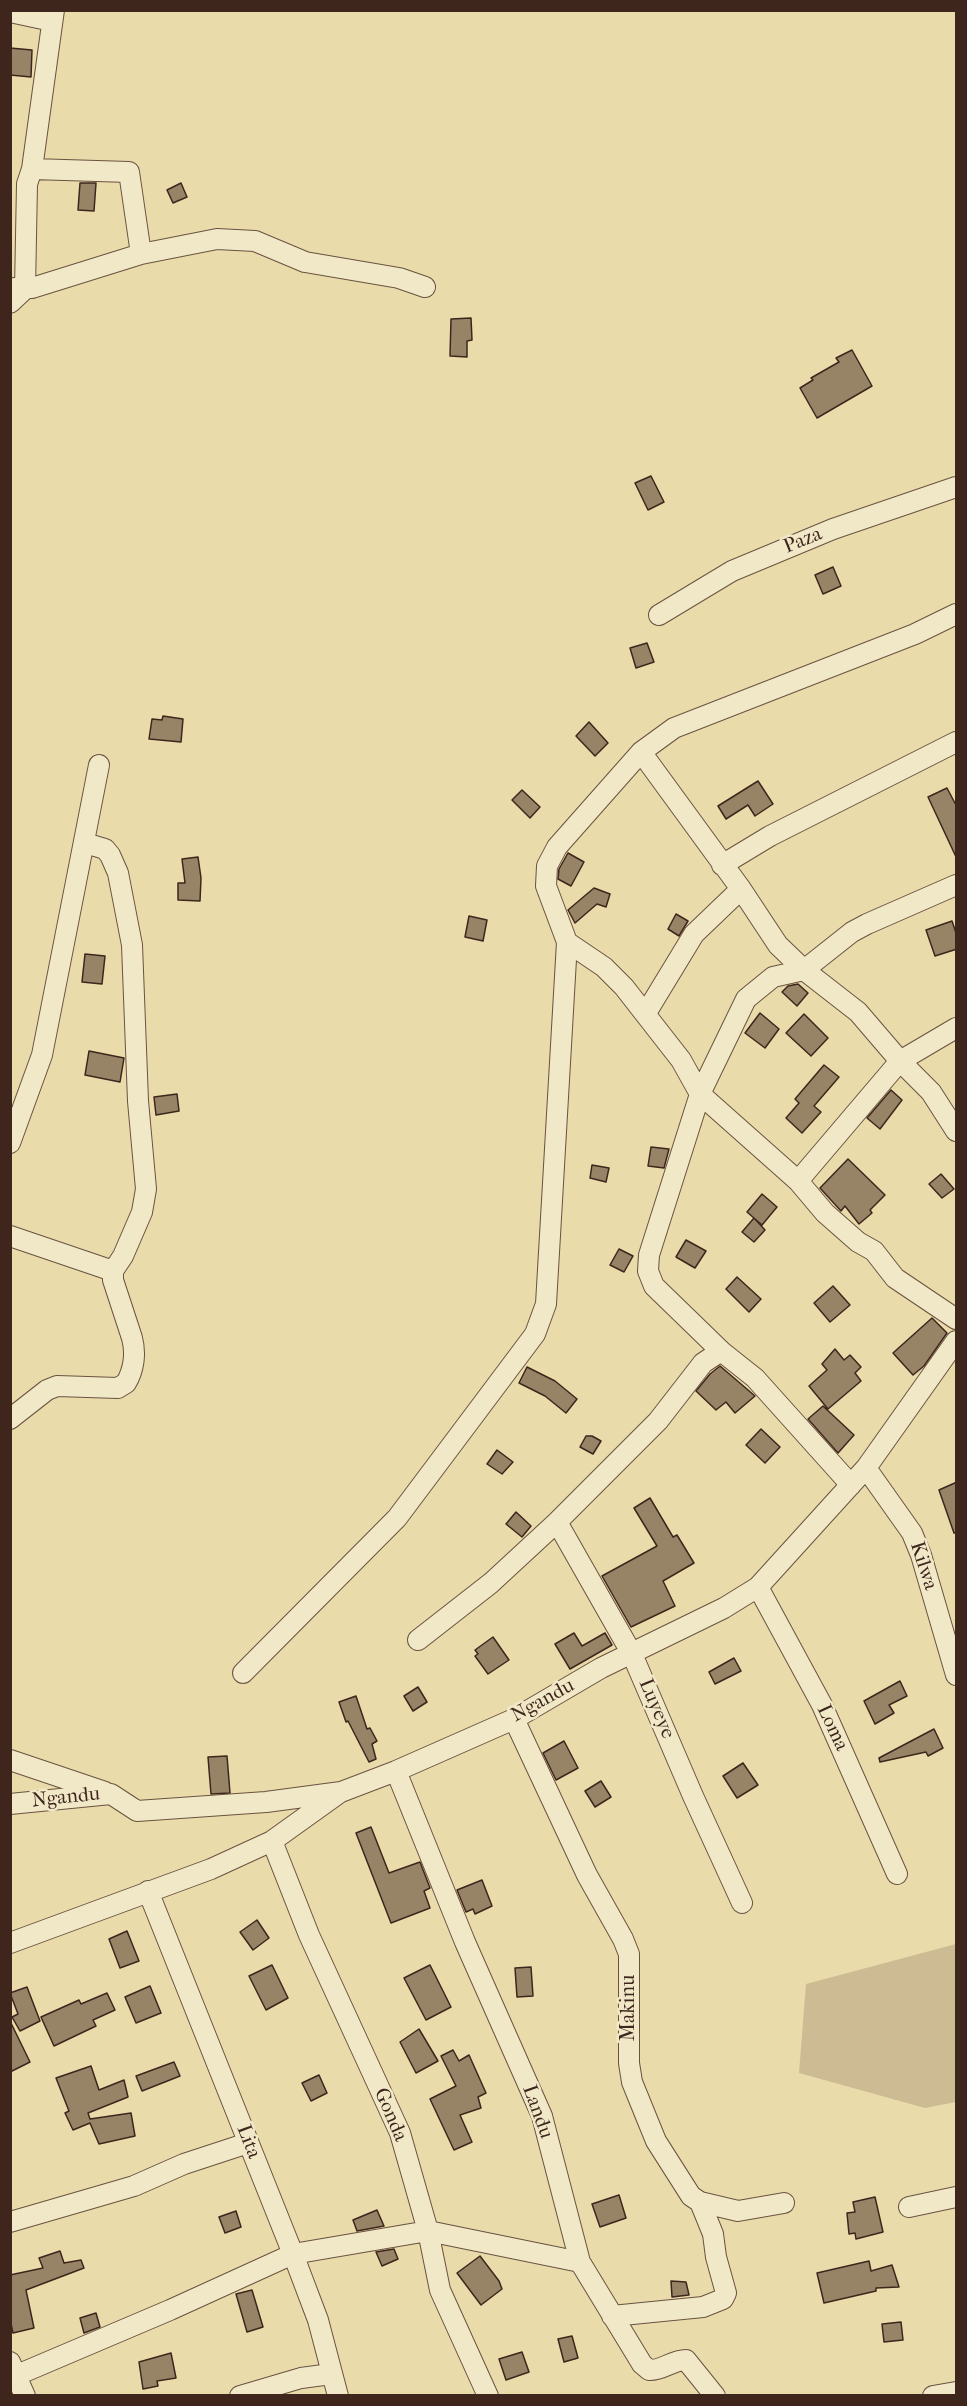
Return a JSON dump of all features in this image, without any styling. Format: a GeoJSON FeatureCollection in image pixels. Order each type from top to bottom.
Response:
{"type":"FeatureCollection","features":[{"type":"Feature","properties":{"kind":"street"},"geometry":{"type":"LineString","coordinates":[[10,12],[53,16],[23,179],[18,288],[10,303]]}},
{"type":"Feature","properties":{"kind":"street"},"geometry":{"type":"LineString","coordinates":[[23,179],[129,172],[141,254]]}},
{"type":"Feature","properties":{"kind":"street"},"geometry":{"type":"LineString","coordinates":[[18,288],[51,283],[141,254],[217,239],[255,241],[304,262],[399,278],[424,287]]}},
{"type":"Feature","properties":{"kind":"street","name":"Paza"},"geometry":{"type":"LineString","coordinates":[[659,615],[732,571],[833,529],[957,487]]}},
{"type":"Feature","properties":{"kind":"street"},"geometry":{"type":"LineString","coordinates":[[243,1673],[397,1518],[535,1334],[541,1320],[546,1304],[567,942],[546,886],[547,866],[557,847],[641,752],[674,729],[915,634],[957,614]]}},
{"type":"Feature","properties":{"kind":"street"},"geometry":{"type":"LineString","coordinates":[[722,865],[770,836],[957,742]]}},
{"type":"Feature","properties":{"kind":"street"},"geometry":{"type":"LineString","coordinates":[[641,752],[741,889],[778,945],[804,970],[858,1012],[900,1061],[931,1092],[957,1131]]}},
{"type":"Feature","properties":{"kind":"street"},"geometry":{"type":"LineString","coordinates":[[10,1143],[42,1055],[99,765]]}},
{"type":"Feature","properties":{"kind":"street"},"geometry":{"type":"LineString","coordinates":[[10,1419],[47,1390],[57,1386],[118,1388],[130,1377],[135,1348],[114,1287],[113,1271],[135,1231],[142,1212],[146,1189],[138,1101],[132,945],[118,873],[110,855],[105,849],[85,843]]}},
{"type":"Feature","properties":{"kind":"street"},"geometry":{"type":"LineString","coordinates":[[850,1485],[755,1378],[721,1351],[654,1286],[648,1271],[649,1255],[700,1094],[746,999],[773,977],[804,970],[852,932],[957,885]]}},
{"type":"Feature","properties":{"kind":"street"},"geometry":{"type":"LineString","coordinates":[[645,1013],[694,934],[741,889]]}},
{"type":"Feature","properties":{"kind":"street"},"geometry":{"type":"LineString","coordinates":[[567,942],[604,967],[645,1013],[681,1060],[700,1094],[798,1181],[825,1213],[858,1242],[874,1251],[895,1278],[957,1319]]}},
{"type":"Feature","properties":{"kind":"street"},"geometry":{"type":"LineString","coordinates":[[798,1181],[900,1061],[957,1028]]}},
{"type":"Feature","properties":{"kind":"street"},"geometry":{"type":"LineString","coordinates":[[10,1236],[113,1271]]}},
{"type":"Feature","properties":{"kind":"street","name":"Ngandu"},"geometry":{"type":"LineString","coordinates":[[10,1804],[111,1794],[137,1811],[266,1802],[341,1792],[396,1771],[514,1719],[601,1668],[724,1608],[758,1587],[866,1468],[957,1341]]}},
{"type":"Feature","properties":{"kind":"street"},"geometry":{"type":"LineString","coordinates":[[418,1640],[491,1584],[658,1421],[703,1363],[721,1351]]}},
{"type":"Feature","properties":{"kind":"street","name":"Kilwa"},"geometry":{"type":"LineString","coordinates":[[866,1468],[912,1533],[921,1555],[957,1675]]}},
{"type":"Feature","properties":{"kind":"street","name":"Luyeye"},"geometry":{"type":"LineString","coordinates":[[557,1521],[632,1654],[742,1903]]}},
{"type":"Feature","properties":{"kind":"street","name":"Loma"},"geometry":{"type":"LineString","coordinates":[[758,1587],[822,1705],[897,1874]]}},
{"type":"Feature","properties":{"kind":"street","name":"Makinu"},"geometry":{"type":"LineString","coordinates":[[514,1719],[587,1875],[629,1954],[628,2063],[632,2082],[656,2141],[691,2196],[700,2202],[713,2234],[716,2256],[726,2293],[723,2299],[703,2307],[612,2316]]}},
{"type":"Feature","properties":{"kind":"street"},"geometry":{"type":"LineString","coordinates":[[10,1760],[111,1794]]}},
{"type":"Feature","properties":{"kind":"street","name":"Landu"},"geometry":{"type":"LineString","coordinates":[[396,1771],[465,1942],[542,2116],[580,2262],[642,2364],[649,2370],[656,2371],[679,2360],[686,2360],[715,2396]]}},
{"type":"Feature","properties":{"kind":"street"},"geometry":{"type":"LineString","coordinates":[[10,1943],[211,1869],[272,1842],[341,1792]]}},
{"type":"Feature","properties":{"kind":"street","name":"Gonda"},"geometry":{"type":"LineString","coordinates":[[272,1842],[309,1935],[400,2133],[428,2231],[440,2290],[488,2396]]}},
{"type":"Feature","properties":{"kind":"street","name":"Lita"},"geometry":{"type":"LineString","coordinates":[[148,1891],[318,2320],[338,2396]]}},
{"type":"Feature","properties":{"kind":"street"},"geometry":{"type":"LineString","coordinates":[[10,2222],[134,2186],[184,2164],[248,2143]]}},
{"type":"Feature","properties":{"kind":"street"},"geometry":{"type":"LineString","coordinates":[[909,2207],[957,2198]]}},
{"type":"Feature","properties":{"kind":"street"},"geometry":{"type":"LineString","coordinates":[[700,2202],[738,2211],[784,2203]]}},
{"type":"Feature","properties":{"kind":"street"},"geometry":{"type":"LineString","coordinates":[[26,2396],[13,2372],[293,2254],[428,2231],[580,2262]]}},
{"type":"Feature","properties":{"kind":"street"},"geometry":{"type":"LineString","coordinates":[[240,2396],[301,2379],[331,2374]]}},
{"type":"Feature","properties":{"kind":"street"},"geometry":{"type":"LineString","coordinates":[[933,2396],[957,2392]]}},
{"type":"Feature","properties":{"kind":"shaded area"},"geometry":{"type":"Polygon","coordinates":[[[956,1944],[956,2102],[925,2108],[799,2073],[806,1984],[956,1944]]]}},
{"type":"Feature","properties":{"kind":"building"},"geometry":{"type":"Polygon","coordinates":[[[10,48],[32,50],[31,77],[10,75],[10,48]]]}},
{"type":"Feature","properties":{"kind":"building"},"geometry":{"type":"Polygon","coordinates":[[[80,183],[96,183],[94,211],[78,210],[80,183]]]}},
{"type":"Feature","properties":{"kind":"building"},"geometry":{"type":"Polygon","coordinates":[[[181,183],[187,197],[173,203],[167,190],[181,183]]]}},
{"type":"Feature","properties":{"kind":"building"},"geometry":{"type":"Polygon","coordinates":[[[471,318],[472,340],[467,341],[467,357],[450,356],[451,319],[471,318]]]}},
{"type":"Feature","properties":{"kind":"building"},"geometry":{"type":"Polygon","coordinates":[[[852,350],[872,386],[817,418],[800,388],[813,380],[811,378],[839,362],[836,358],[852,350]]]}},
{"type":"Feature","properties":{"kind":"building"},"geometry":{"type":"Polygon","coordinates":[[[651,476],[664,502],[648,510],[635,483],[651,476]]]}},
{"type":"Feature","properties":{"kind":"building"},"geometry":{"type":"Polygon","coordinates":[[[833,567],[841,586],[823,594],[815,575],[833,567]]]}},
{"type":"Feature","properties":{"kind":"building"},"geometry":{"type":"Polygon","coordinates":[[[647,643],[654,662],[636,668],[630,648],[647,643]]]}},
{"type":"Feature","properties":{"kind":"building"},"geometry":{"type":"Polygon","coordinates":[[[163,716],[183,719],[181,742],[149,739],[152,719],[162,720],[163,716]]]}},
{"type":"Feature","properties":{"kind":"building"},"geometry":{"type":"Polygon","coordinates":[[[589,722],[608,743],[595,756],[576,736],[589,722]]]}},
{"type":"Feature","properties":{"kind":"building"},"geometry":{"type":"Polygon","coordinates":[[[758,781],[773,804],[755,816],[748,805],[726,819],[718,806],[758,781]]]}},
{"type":"Feature","properties":{"kind":"building"},"geometry":{"type":"Polygon","coordinates":[[[947,788],[957,807],[957,859],[928,797],[947,788]]]}},
{"type":"Feature","properties":{"kind":"building"},"geometry":{"type":"Polygon","coordinates":[[[522,790],[540,807],[530,818],[512,800],[522,790]]]}},
{"type":"Feature","properties":{"kind":"building"},"geometry":{"type":"Polygon","coordinates":[[[568,853],[584,862],[571,886],[558,879],[559,869],[568,853]]]}},
{"type":"Feature","properties":{"kind":"building"},"geometry":{"type":"Polygon","coordinates":[[[198,857],[201,878],[200,901],[178,900],[178,883],[185,883],[182,859],[198,857]]]}},
{"type":"Feature","properties":{"kind":"building"},"geometry":{"type":"Polygon","coordinates":[[[594,888],[610,894],[606,907],[597,904],[575,923],[568,910],[594,888]]]}},
{"type":"Feature","properties":{"kind":"building"},"geometry":{"type":"Polygon","coordinates":[[[676,914],[688,921],[679,936],[668,929],[676,914]]]}},
{"type":"Feature","properties":{"kind":"building"},"geometry":{"type":"Polygon","coordinates":[[[469,916],[487,920],[483,941],[465,937],[469,916]]]}},
{"type":"Feature","properties":{"kind":"building"},"geometry":{"type":"Polygon","coordinates":[[[952,921],[957,936],[957,949],[935,956],[926,930],[952,921]]]}},
{"type":"Feature","properties":{"kind":"building"},"geometry":{"type":"Polygon","coordinates":[[[85,954],[105,956],[102,984],[82,982],[85,954]]]}},
{"type":"Feature","properties":{"kind":"building"},"geometry":{"type":"Polygon","coordinates":[[[798,984],[808,993],[797,1006],[782,992],[788,986],[798,984]]]}},
{"type":"Feature","properties":{"kind":"building"},"geometry":{"type":"Polygon","coordinates":[[[760,1013],[779,1029],[765,1048],[745,1033],[760,1013]]]}},
{"type":"Feature","properties":{"kind":"building"},"geometry":{"type":"Polygon","coordinates":[[[804,1014],[828,1038],[811,1056],[786,1033],[804,1014]]]}},
{"type":"Feature","properties":{"kind":"building"},"geometry":{"type":"Polygon","coordinates":[[[89,1051],[124,1058],[120,1082],[85,1075],[89,1051]]]}},
{"type":"Feature","properties":{"kind":"building"},"geometry":{"type":"Polygon","coordinates":[[[824,1065],[839,1077],[814,1106],[821,1112],[802,1133],[786,1118],[799,1103],[795,1099],[824,1065]]]}},
{"type":"Feature","properties":{"kind":"building"},"geometry":{"type":"Polygon","coordinates":[[[891,1090],[902,1100],[880,1129],[867,1118],[891,1090]]]}},
{"type":"Feature","properties":{"kind":"building"},"geometry":{"type":"Polygon","coordinates":[[[177,1094],[179,1111],[156,1115],[154,1097],[177,1094]]]}},
{"type":"Feature","properties":{"kind":"building"},"geometry":{"type":"Polygon","coordinates":[[[651,1147],[669,1149],[664,1168],[648,1166],[651,1147]]]}},
{"type":"Feature","properties":{"kind":"building"},"geometry":{"type":"Polygon","coordinates":[[[848,1159],[885,1195],[870,1210],[872,1213],[859,1224],[845,1206],[841,1211],[820,1188],[848,1159]]]}},
{"type":"Feature","properties":{"kind":"building"},"geometry":{"type":"Polygon","coordinates":[[[592,1165],[609,1168],[606,1182],[590,1178],[592,1165]]]}},
{"type":"Feature","properties":{"kind":"building"},"geometry":{"type":"Polygon","coordinates":[[[941,1174],[954,1189],[942,1198],[929,1184],[941,1174]]]}},
{"type":"Feature","properties":{"kind":"building"},"geometry":{"type":"Polygon","coordinates":[[[762,1194],[777,1207],[762,1225],[747,1212],[762,1194]]]}},
{"type":"Feature","properties":{"kind":"building"},"geometry":{"type":"Polygon","coordinates":[[[754,1218],[765,1230],[754,1242],[742,1232],[754,1218]]]}},
{"type":"Feature","properties":{"kind":"building"},"geometry":{"type":"Polygon","coordinates":[[[686,1240],[706,1251],[695,1268],[676,1257],[686,1240]]]}},
{"type":"Feature","properties":{"kind":"building"},"geometry":{"type":"Polygon","coordinates":[[[619,1249],[633,1256],[624,1272],[610,1265],[619,1249]]]}},
{"type":"Feature","properties":{"kind":"building"},"geometry":{"type":"Polygon","coordinates":[[[737,1277],[761,1299],[749,1312],[726,1289],[737,1277]]]}},
{"type":"Feature","properties":{"kind":"building"},"geometry":{"type":"Polygon","coordinates":[[[833,1286],[850,1305],[830,1322],[814,1303],[833,1286]]]}},
{"type":"Feature","properties":{"kind":"building"},"geometry":{"type":"Polygon","coordinates":[[[932,1318],[947,1333],[924,1366],[913,1375],[893,1353],[932,1318]]]}},
{"type":"Feature","properties":{"kind":"building"},"geometry":{"type":"Polygon","coordinates":[[[835,1349],[844,1360],[850,1355],[861,1367],[855,1373],[861,1381],[828,1409],[809,1386],[827,1370],[822,1364],[835,1349]]]}},
{"type":"Feature","properties":{"kind":"building"},"geometry":{"type":"Polygon","coordinates":[[[720,1366],[755,1396],[735,1413],[726,1402],[716,1410],[696,1391],[720,1366]]]}},
{"type":"Feature","properties":{"kind":"building"},"geometry":{"type":"Polygon","coordinates":[[[527,1367],[555,1381],[577,1399],[566,1413],[545,1396],[519,1383],[527,1367]]]}},
{"type":"Feature","properties":{"kind":"building"},"geometry":{"type":"Polygon","coordinates":[[[823,1406],[854,1435],[838,1453],[808,1419],[823,1406]]]}},
{"type":"Feature","properties":{"kind":"building"},"geometry":{"type":"Polygon","coordinates":[[[761,1429],[780,1447],[765,1463],[746,1445],[761,1429]]]}},
{"type":"Feature","properties":{"kind":"building"},"geometry":{"type":"Polygon","coordinates":[[[586,1436],[592,1436],[601,1441],[593,1454],[580,1447],[586,1436]]]}},
{"type":"Feature","properties":{"kind":"building"},"geometry":{"type":"Polygon","coordinates":[[[497,1450],[513,1462],[502,1474],[487,1464],[497,1450]]]}},
{"type":"Feature","properties":{"kind":"building"},"geometry":{"type":"Polygon","coordinates":[[[957,1482],[957,1533],[954,1533],[939,1490],[957,1482]]]}},
{"type":"Feature","properties":{"kind":"building"},"geometry":{"type":"Polygon","coordinates":[[[650,1498],[673,1537],[677,1535],[694,1563],[663,1581],[675,1606],[631,1627],[602,1576],[657,1546],[634,1508],[650,1498]]]}},
{"type":"Feature","properties":{"kind":"building"},"geometry":{"type":"Polygon","coordinates":[[[516,1512],[531,1526],[522,1537],[506,1524],[516,1512]]]}},
{"type":"Feature","properties":{"kind":"building"},"geometry":{"type":"Polygon","coordinates":[[[574,1633],[582,1646],[605,1633],[612,1645],[570,1669],[555,1644],[574,1633]]]}},
{"type":"Feature","properties":{"kind":"building"},"geometry":{"type":"Polygon","coordinates":[[[493,1637],[509,1660],[488,1674],[475,1656],[478,1654],[475,1650],[493,1637]]]}},
{"type":"Feature","properties":{"kind":"building"},"geometry":{"type":"Polygon","coordinates":[[[734,1658],[741,1671],[715,1684],[709,1672],[734,1658]]]}},
{"type":"Feature","properties":{"kind":"building"},"geometry":{"type":"Polygon","coordinates":[[[900,1681],[907,1696],[889,1705],[894,1713],[875,1724],[864,1701],[900,1681]]]}},
{"type":"Feature","properties":{"kind":"building"},"geometry":{"type":"Polygon","coordinates":[[[418,1687],[427,1702],[413,1711],[404,1696],[418,1687]]]}},
{"type":"Feature","properties":{"kind":"building"},"geometry":{"type":"Polygon","coordinates":[[[356,1696],[367,1729],[370,1728],[377,1741],[372,1744],[376,1759],[369,1762],[348,1721],[346,1722],[339,1702],[356,1696]]]}},
{"type":"Feature","properties":{"kind":"building"},"geometry":{"type":"Polygon","coordinates":[[[934,1729],[943,1748],[928,1756],[926,1752],[880,1762],[879,1758],[934,1729]]]}},
{"type":"Feature","properties":{"kind":"building"},"geometry":{"type":"Polygon","coordinates":[[[564,1741],[578,1768],[556,1780],[543,1753],[564,1741]]]}},
{"type":"Feature","properties":{"kind":"building"},"geometry":{"type":"Polygon","coordinates":[[[227,1756],[230,1793],[211,1794],[208,1757],[227,1756]]]}},
{"type":"Feature","properties":{"kind":"building"},"geometry":{"type":"Polygon","coordinates":[[[743,1763],[758,1785],[737,1798],[723,1776],[743,1763]]]}},
{"type":"Feature","properties":{"kind":"building"},"geometry":{"type":"Polygon","coordinates":[[[601,1781],[611,1797],[595,1807],[585,1791],[601,1781]]]}},
{"type":"Feature","properties":{"kind":"building"},"geometry":{"type":"Polygon","coordinates":[[[371,1827],[389,1873],[420,1862],[430,1888],[424,1891],[430,1908],[391,1923],[356,1833],[371,1827]]]}},
{"type":"Feature","properties":{"kind":"building"},"geometry":{"type":"Polygon","coordinates":[[[482,1880],[492,1906],[475,1914],[473,1909],[466,1912],[457,1890],[482,1880]]]}},
{"type":"Feature","properties":{"kind":"building"},"geometry":{"type":"Polygon","coordinates":[[[257,1920],[269,1938],[253,1950],[240,1932],[257,1920]]]}},
{"type":"Feature","properties":{"kind":"building"},"geometry":{"type":"Polygon","coordinates":[[[127,1931],[139,1961],[120,1968],[109,1939],[127,1931]]]}},
{"type":"Feature","properties":{"kind":"building"},"geometry":{"type":"Polygon","coordinates":[[[272,1965],[288,1998],[266,2010],[249,1976],[272,1965]]]}},
{"type":"Feature","properties":{"kind":"building"},"geometry":{"type":"Polygon","coordinates":[[[430,1965],[451,2007],[426,2020],[404,1978],[430,1965]]]}},
{"type":"Feature","properties":{"kind":"building"},"geometry":{"type":"Polygon","coordinates":[[[531,1967],[533,1996],[517,1997],[515,1968],[531,1967]]]}},
{"type":"Feature","properties":{"kind":"building"},"geometry":{"type":"Polygon","coordinates":[[[150,1986],[161,2013],[136,2023],[125,1997],[150,1986]]]}},
{"type":"Feature","properties":{"kind":"building"},"geometry":{"type":"Polygon","coordinates":[[[27,1987],[40,2021],[20,2031],[12,2017],[18,2014],[10,1993],[27,1987]]]}},
{"type":"Feature","properties":{"kind":"building"},"geometry":{"type":"Polygon","coordinates":[[[107,1993],[115,2010],[93,2020],[96,2026],[54,2046],[41,2017],[79,2000],[81,2004],[107,1993]]]}},
{"type":"Feature","properties":{"kind":"building"},"geometry":{"type":"Polygon","coordinates":[[[10,2021],[30,2062],[10,2072],[10,2021]]]}},
{"type":"Feature","properties":{"kind":"building"},"geometry":{"type":"Polygon","coordinates":[[[419,2029],[438,2061],[416,2073],[400,2042],[419,2029]]]}},
{"type":"Feature","properties":{"kind":"building"},"geometry":{"type":"Polygon","coordinates":[[[453,2050],[459,2061],[469,2055],[486,2093],[478,2097],[481,2108],[460,2115],[472,2142],[454,2150],[430,2099],[456,2086],[441,2056],[453,2050]]]}},
{"type":"Feature","properties":{"kind":"building"},"geometry":{"type":"Polygon","coordinates":[[[174,2062],[180,2076],[142,2091],[136,2076],[174,2062]]]}},
{"type":"Feature","properties":{"kind":"building"},"geometry":{"type":"Polygon","coordinates":[[[91,2066],[99,2090],[124,2080],[128,2097],[88,2113],[90,2119],[131,2113],[135,2136],[99,2144],[90,2123],[73,2130],[65,2113],[69,2111],[56,2078],[91,2066]]]}},
{"type":"Feature","properties":{"kind":"building"},"geometry":{"type":"Polygon","coordinates":[[[319,2075],[327,2093],[311,2101],[302,2083],[319,2075]]]}},
{"type":"Feature","properties":{"kind":"building"},"geometry":{"type":"Polygon","coordinates":[[[619,2195],[626,2218],[600,2227],[592,2204],[619,2195]]]}},
{"type":"Feature","properties":{"kind":"building"},"geometry":{"type":"Polygon","coordinates":[[[875,2197],[883,2232],[856,2239],[855,2233],[849,2234],[847,2213],[855,2212],[853,2202],[875,2197]]]}},
{"type":"Feature","properties":{"kind":"building"},"geometry":{"type":"Polygon","coordinates":[[[377,2210],[384,2226],[357,2231],[353,2220],[377,2210]]]}},
{"type":"Feature","properties":{"kind":"building"},"geometry":{"type":"Polygon","coordinates":[[[236,2211],[241,2227],[225,2233],[219,2217],[236,2211]]]}},
{"type":"Feature","properties":{"kind":"building"},"geometry":{"type":"Polygon","coordinates":[[[394,2249],[398,2259],[382,2266],[376,2252],[394,2249]]]}},
{"type":"Feature","properties":{"kind":"building"},"geometry":{"type":"Polygon","coordinates":[[[60,2251],[64,2263],[81,2260],[84,2268],[26,2290],[34,2328],[13,2333],[10,2319],[10,2275],[43,2268],[39,2258],[60,2251]]]}},
{"type":"Feature","properties":{"kind":"building"},"geometry":{"type":"Polygon","coordinates":[[[480,2256],[499,2281],[502,2289],[481,2305],[457,2273],[480,2256]]]}},
{"type":"Feature","properties":{"kind":"building"},"geometry":{"type":"Polygon","coordinates":[[[869,2261],[871,2271],[892,2265],[899,2287],[876,2288],[876,2291],[824,2303],[817,2273],[869,2261]]]}},
{"type":"Feature","properties":{"kind":"building"},"geometry":{"type":"Polygon","coordinates":[[[671,2281],[686,2282],[689,2295],[672,2297],[671,2281]]]}},
{"type":"Feature","properties":{"kind":"building"},"geometry":{"type":"Polygon","coordinates":[[[252,2290],[263,2327],[247,2332],[236,2294],[252,2290]]]}},
{"type":"Feature","properties":{"kind":"building"},"geometry":{"type":"Polygon","coordinates":[[[96,2313],[100,2327],[84,2333],[80,2318],[96,2313]]]}},
{"type":"Feature","properties":{"kind":"building"},"geometry":{"type":"Polygon","coordinates":[[[901,2322],[903,2340],[884,2342],[882,2324],[901,2322]]]}},
{"type":"Feature","properties":{"kind":"building"},"geometry":{"type":"Polygon","coordinates":[[[572,2336],[578,2358],[564,2362],[558,2339],[572,2336]]]}},
{"type":"Feature","properties":{"kind":"building"},"geometry":{"type":"Polygon","coordinates":[[[522,2352],[529,2372],[506,2380],[499,2359],[522,2352]]]}},
{"type":"Feature","properties":{"kind":"building"},"geometry":{"type":"Polygon","coordinates":[[[171,2353],[176,2378],[157,2381],[158,2386],[143,2389],[139,2362],[171,2353]]]}}]}
